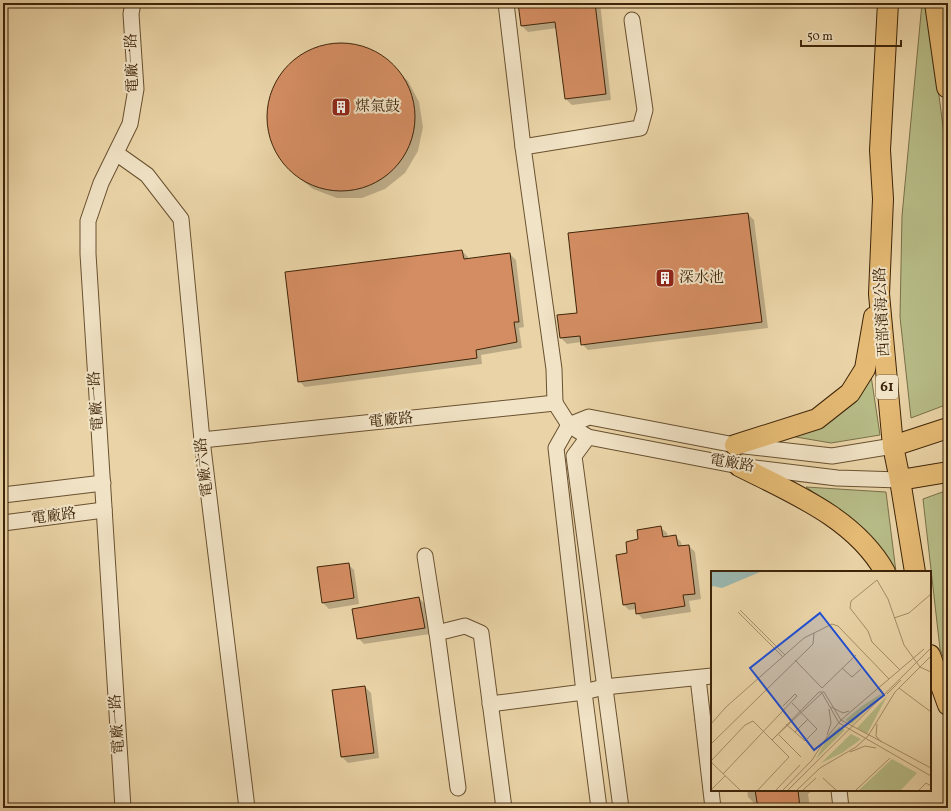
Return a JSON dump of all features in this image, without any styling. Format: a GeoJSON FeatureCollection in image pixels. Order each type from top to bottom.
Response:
{"type":"FeatureCollection","features":[{"type":"Feature","properties":{"kind":"highway"},"geometry":{"type":"LineString","coordinates":[[936,3],[948,87]]}},
{"type":"Feature","properties":{"kind":"main road","name":"西部濱海公路"},"geometry":{"type":"LineString","coordinates":[[888,3],[880,150],[883,199],[878,294],[893,446],[915,571]]}},
{"type":"Feature","properties":{"kind":"main road"},"geometry":{"type":"LineString","coordinates":[[735,445],[817,419],[850,394],[865,369],[878,294]]}},
{"type":"Feature","properties":{"kind":"main road"},"geometry":{"type":"LineString","coordinates":[[893,446],[948,428]]}},
{"type":"Feature","properties":{"kind":"main road"},"geometry":{"type":"LineString","coordinates":[[739,466],[812,504],[853,532],[878,561],[884,571]]}},
{"type":"Feature","properties":{"kind":"main road"},"geometry":{"type":"LineString","coordinates":[[900,480],[948,472]]}},
{"type":"Feature","properties":{"kind":"main road"},"geometry":{"type":"LineString","coordinates":[[931,658],[948,705]]}},
{"type":"Feature","properties":{"kind":"street","name":"電廠一路"},"geometry":{"type":"LineString","coordinates":[[123,808],[88,254],[88,221],[101,183],[130,124],[136,89],[130,14],[133,3]]}},
{"type":"Feature","properties":{"kind":"street"},"geometry":{"type":"LineString","coordinates":[[506,3],[523,147],[554,369],[555,403]]}},
{"type":"Feature","properties":{"kind":"street"},"geometry":{"type":"LineString","coordinates":[[523,147],[640,128],[645,110],[632,20]]}},
{"type":"Feature","properties":{"kind":"street","name":"電廠六路"},"geometry":{"type":"LineString","coordinates":[[116,153],[147,175],[181,219],[202,440],[247,808]]}},
{"type":"Feature","properties":{"kind":"street","name":"電廠路"},"geometry":{"type":"LineString","coordinates":[[202,440],[555,403],[569,424],[588,437],[739,466],[837,478],[900,480]]}},
{"type":"Feature","properties":{"kind":"street","name":"電廠路"},"geometry":{"type":"LineString","coordinates":[[569,424],[590,417],[735,445],[832,456],[893,446]]}},
{"type":"Feature","properties":{"kind":"street"},"geometry":{"type":"LineString","coordinates":[[569,424],[556,448],[599,808]]}},
{"type":"Feature","properties":{"kind":"street"},"geometry":{"type":"LineString","coordinates":[[588,437],[574,456],[621,808]]}},
{"type":"Feature","properties":{"kind":"street","name":"電廠路"},"geometry":{"type":"LineString","coordinates":[[3,495],[103,483]]}},
{"type":"Feature","properties":{"kind":"street","name":"電廠路"},"geometry":{"type":"LineString","coordinates":[[3,523],[104,510]]}},
{"type":"Feature","properties":{"kind":"street"},"geometry":{"type":"LineString","coordinates":[[425,556],[458,788]]}},
{"type":"Feature","properties":{"kind":"street"},"geometry":{"type":"LineString","coordinates":[[437,633],[464,626],[480,633],[504,808]]}},
{"type":"Feature","properties":{"kind":"street"},"geometry":{"type":"LineString","coordinates":[[490,704],[584,692],[604,687],[705,677],[711,775]]}},
{"type":"Feature","properties":{"kind":"street"},"geometry":{"type":"LineString","coordinates":[[712,791],[713,808]]}},
{"type":"Feature","properties":{"kind":"street"},"geometry":{"type":"LineString","coordinates":[[839,791],[841,808]]}},
{"type":"Feature","properties":{"kind":"green space"},"geometry":{"type":"Polygon","coordinates":[[[922,3],[927,3],[948,165],[948,404],[911,418],[900,317],[902,216],[922,3]]]}},
{"type":"Feature","properties":{"kind":"green space"},"geometry":{"type":"Polygon","coordinates":[[[870,369],[880,435],[831,443],[790,436],[870,369]]]}},
{"type":"Feature","properties":{"kind":"green space"},"geometry":{"type":"Polygon","coordinates":[[[806,487],[886,492],[896,571],[874,542],[833,506],[806,487]]]}},
{"type":"Feature","properties":{"kind":"green space"},"geometry":{"type":"Polygon","coordinates":[[[948,490],[948,669],[940,649],[923,499],[948,490]]]}},
{"type":"Feature","properties":{"kind":"building"},"geometry":{"type":"Polygon","coordinates":[[[518,3],[595,3],[606,94],[565,99],[555,22],[521,26],[518,3]]]}},
{"type":"Feature","properties":{"kind":"building","name":"煤氣鼓"},"geometry":{"type":"Polygon","coordinates":[[[341,43],[355,45],[376,52],[388,60],[398,70],[409,89],[415,117],[413,131],[406,152],[398,164],[388,174],[369,185],[341,191],[327,189],[306,182],[294,174],[284,164],[273,145],[267,117],[269,103],[276,82],[284,70],[294,60],[313,49],[341,43]]]}},
{"type":"Feature","properties":{"kind":"building","name":"深水池"},"geometry":{"type":"Polygon","coordinates":[[[748,213],[762,322],[581,345],[580,336],[560,338],[557,315],[577,313],[568,233],[748,213]]]}},
{"type":"Feature","properties":{"kind":"building"},"geometry":{"type":"Polygon","coordinates":[[[462,250],[464,259],[510,253],[519,322],[514,322],[517,342],[476,350],[477,358],[298,382],[285,272],[462,250]]]}},
{"type":"Feature","properties":{"kind":"building"},"geometry":{"type":"Polygon","coordinates":[[[661,526],[663,537],[676,535],[678,546],[689,545],[695,594],[683,595],[685,606],[636,614],[635,603],[623,605],[616,555],[627,553],[626,542],[638,539],[637,530],[661,526]]]}},
{"type":"Feature","properties":{"kind":"building"},"geometry":{"type":"Polygon","coordinates":[[[349,563],[354,598],[322,603],[317,567],[349,563]]]}},
{"type":"Feature","properties":{"kind":"building"},"geometry":{"type":"Polygon","coordinates":[[[419,597],[425,628],[357,639],[352,609],[419,597]]]}},
{"type":"Feature","properties":{"kind":"building"},"geometry":{"type":"Polygon","coordinates":[[[365,686],[374,753],[341,757],[332,690],[365,686]]]}},
{"type":"Feature","properties":{"kind":"building"},"geometry":{"type":"Polygon","coordinates":[[[755,791],[798,791],[800,808],[758,808],[755,791]]]}},
{"type":"Feature","properties":{"kind":"place","name":"煤氣鼓"},"geometry":{"type":"Point","coordinates":[341,107]}},
{"type":"Feature","properties":{"kind":"place","name":"深水池"},"geometry":{"type":"Point","coordinates":[665,278]}}]}
